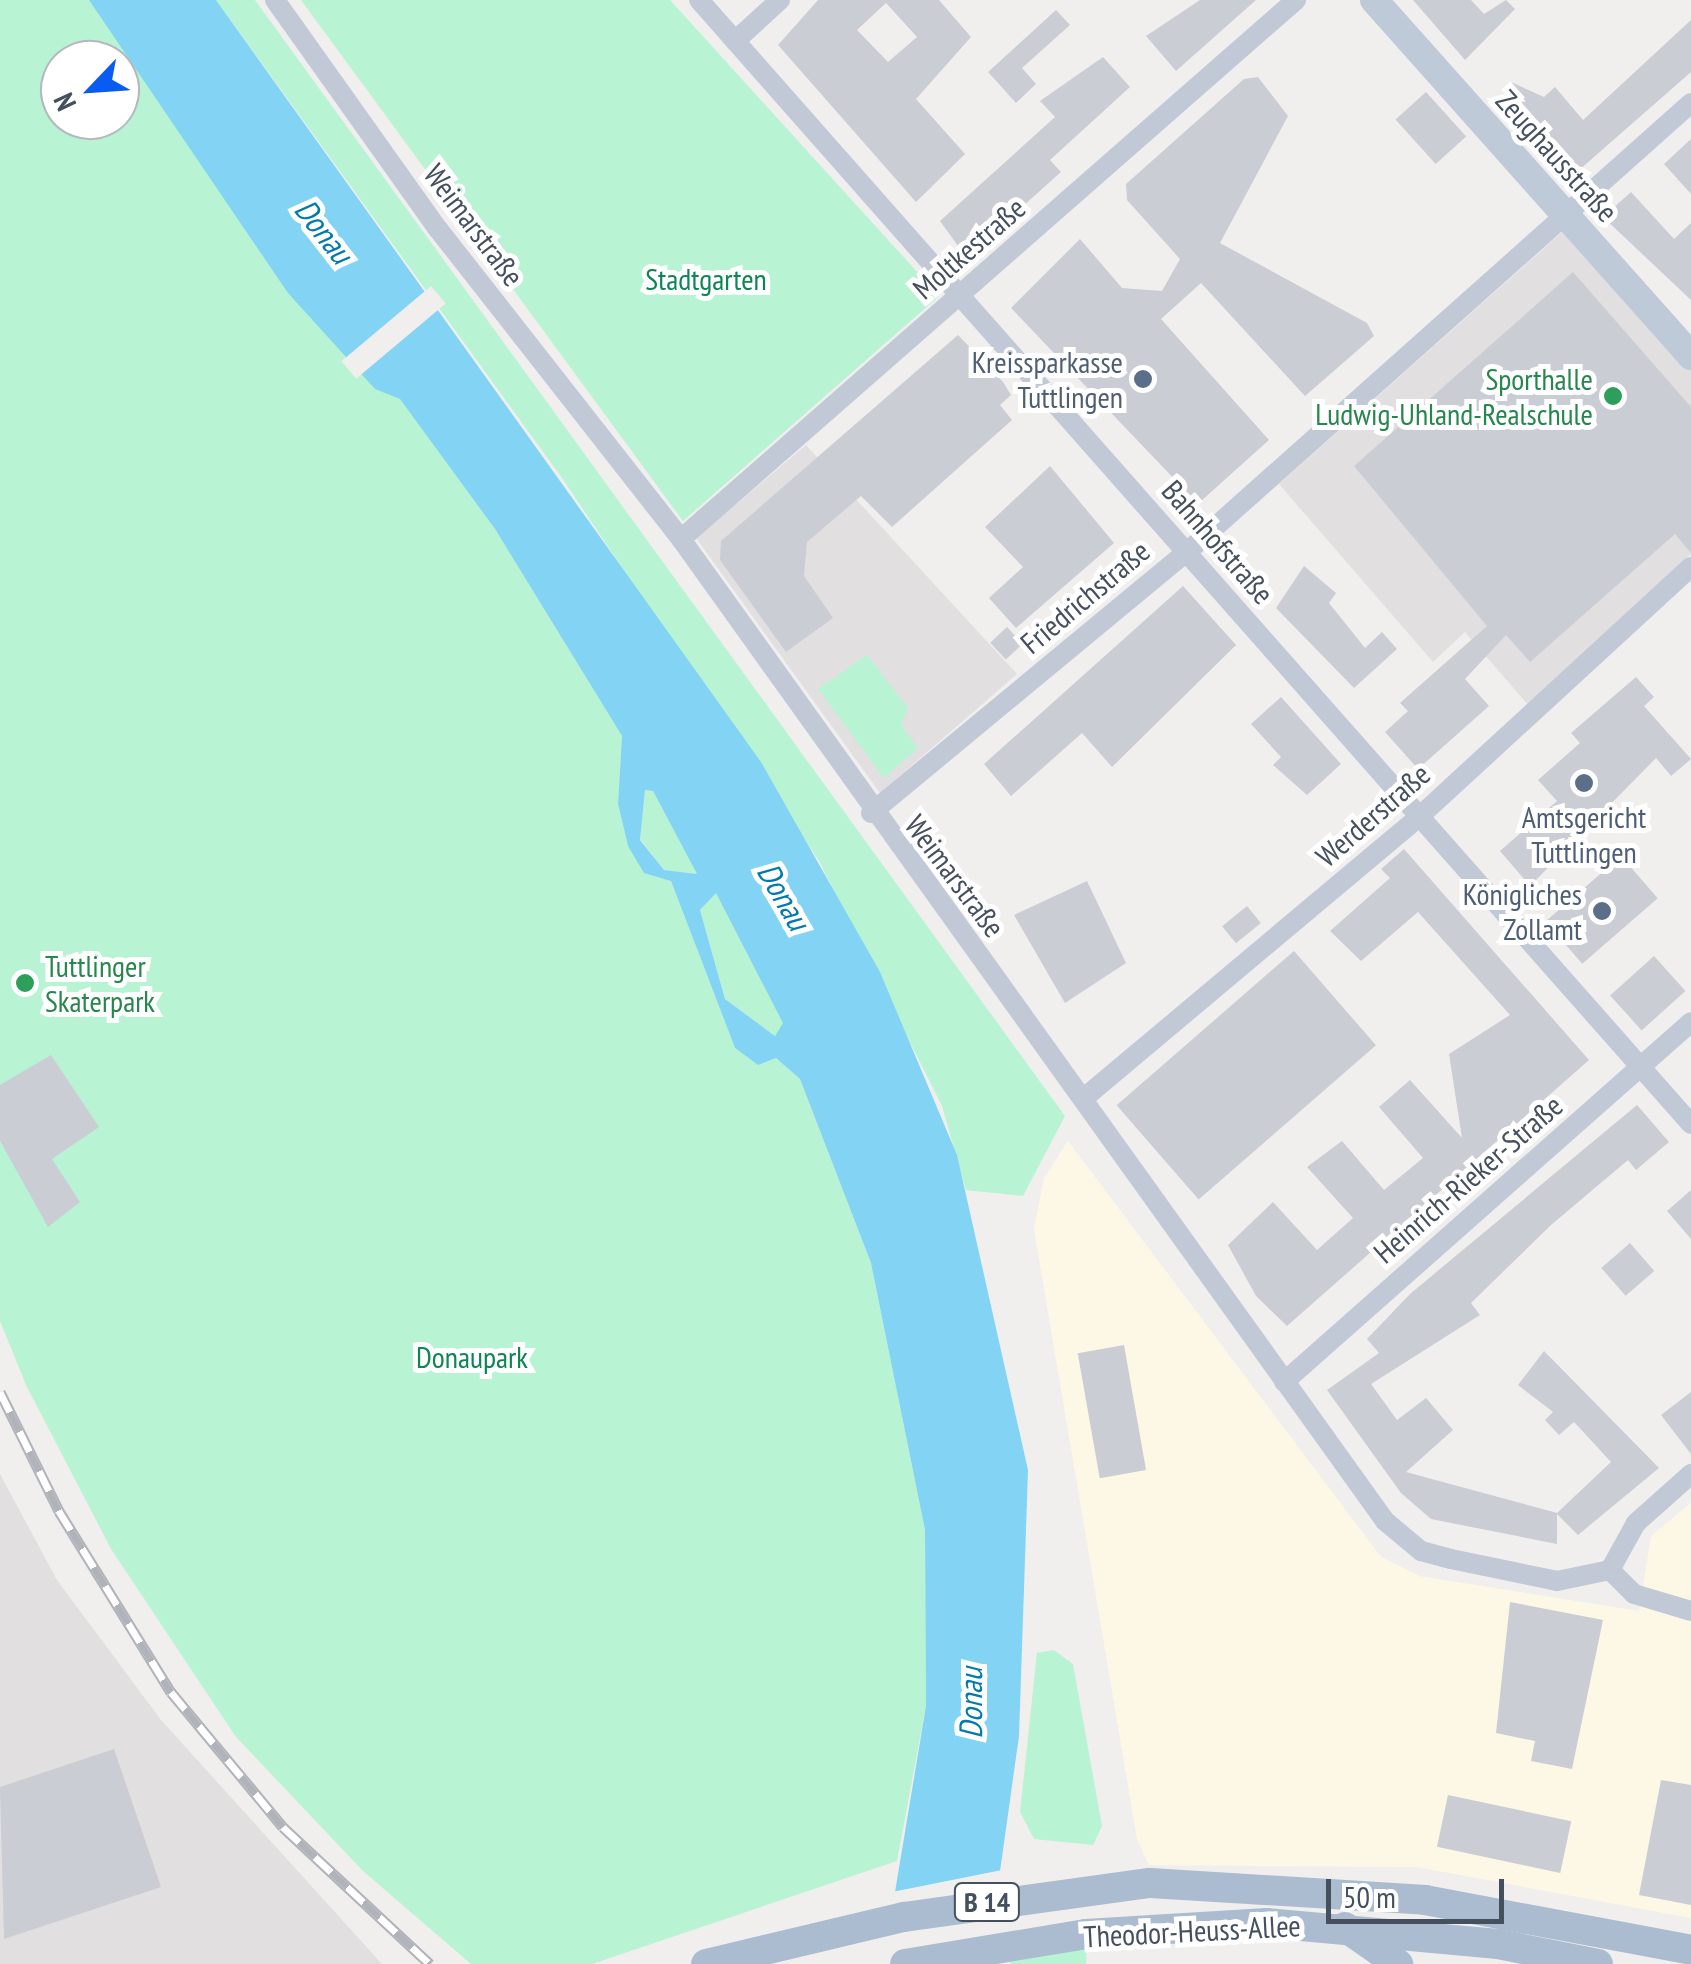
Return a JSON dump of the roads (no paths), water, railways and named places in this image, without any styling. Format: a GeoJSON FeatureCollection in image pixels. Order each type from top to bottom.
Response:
{"type":"FeatureCollection","features":[{"type":"Feature","properties":{"kind":"main road","name":"Theodor-Heuss-Allee"},"geometry":{"type":"LineString","coordinates":[[706,1964],[827,1934],[1150,1882],[1426,1900],[1691,1950]]}},
{"type":"Feature","properties":{"kind":"main road","name":"Theodor-Heuss-Allee"},"geometry":{"type":"LineString","coordinates":[[905,1964],[1151,1930],[1346,1928],[1598,1964]]}},
{"type":"Feature","properties":{"kind":"main road"},"geometry":{"type":"LineString","coordinates":[[1346,1928],[1398,1964]]}},
{"type":"Feature","properties":{"kind":"street","name":"Weimarstraße"},"geometry":{"type":"LineString","coordinates":[[276,0],[438,230],[680,539],[871,813],[1084,1098],[1386,1521],[1421,1552],[1556,1581],[1610,1570]]}},
{"type":"Feature","properties":{"kind":"street","name":"Bahnhofstraße"},"geometry":{"type":"LineString","coordinates":[[699,0],[1691,1124]]}},
{"type":"Feature","properties":{"kind":"street"},"geometry":{"type":"LineString","coordinates":[[735,40],[780,0]]}},
{"type":"Feature","properties":{"kind":"street","name":"Moltkestraße"},"geometry":{"type":"LineString","coordinates":[[680,539],[1296,0]]}},
{"type":"Feature","properties":{"kind":"street","name":"Zeughausstraße"},"geometry":{"type":"LineString","coordinates":[[1374,0],[1691,356]]}},
{"type":"Feature","properties":{"kind":"street","name":"Friedrichstraße"},"geometry":{"type":"LineString","coordinates":[[871,813],[1186,552],[1691,102]]}},
{"type":"Feature","properties":{"kind":"street","name":"Werderstraße"},"geometry":{"type":"LineString","coordinates":[[1084,1098],[1420,816],[1691,567]]}},
{"type":"Feature","properties":{"kind":"street","name":"Heinrich-Rieker-Straße"},"geometry":{"type":"LineString","coordinates":[[1284,1382],[1691,1022]]}},
{"type":"Feature","properties":{"kind":"street"},"geometry":{"type":"LineString","coordinates":[[1691,1474],[1636,1523],[1610,1570],[1634,1594],[1691,1611]]}},
{"type":"Feature","properties":{"kind":"water","name":"Donau"},"geometry":{"type":"Polygon","coordinates":[[[89,0],[216,0],[761,762],[880,972],[957,1155],[1028,1470],[1019,1736],[987,1964],[883,1964],[926,1706],[925,1530],[871,1263],[800,1079],[776,1058],[758,1065],[735,1048],[671,881],[644,873],[628,846],[618,804],[622,736],[495,529],[400,399],[375,389],[288,293],[140,75],[140,40],[116,40],[89,0]],[[645,790],[640,840],[664,870],[697,874],[653,791],[645,790]],[[716,893],[700,910],[725,999],[775,1036],[783,1023],[716,893]]]}},
{"type":"Feature","properties":{"kind":"railway"},"geometry":{"type":"LineString","coordinates":[[0,1392],[59,1511],[171,1692],[283,1827],[430,1964]]}},
{"type":"Feature","properties":{"kind":"place","name":"Kreissparkasse Tuttlingen"},"geometry":{"type":"Point","coordinates":[1143,379]}},
{"type":"Feature","properties":{"kind":"place","name":"Sporthalle Ludwig-Uhland-Realschule"},"geometry":{"type":"Point","coordinates":[1613,396]}},
{"type":"Feature","properties":{"kind":"place","name":"Amtsgericht Tuttlingen"},"geometry":{"type":"Point","coordinates":[1584,783]}},
{"type":"Feature","properties":{"kind":"place","name":"Königliches Zollamt"},"geometry":{"type":"Point","coordinates":[1602,911]}},
{"type":"Feature","properties":{"kind":"place","name":"Tuttlinger Skaterpark"},"geometry":{"type":"Point","coordinates":[25,983]}},
{"type":"Feature","properties":{"kind":"park label","name":"Stadtgarten"},"geometry":{"type":"Point","coordinates":[706,279]}},
{"type":"Feature","properties":{"kind":"park label","name":"Donaupark"},"geometry":{"type":"Point","coordinates":[472,1357]}}]}
